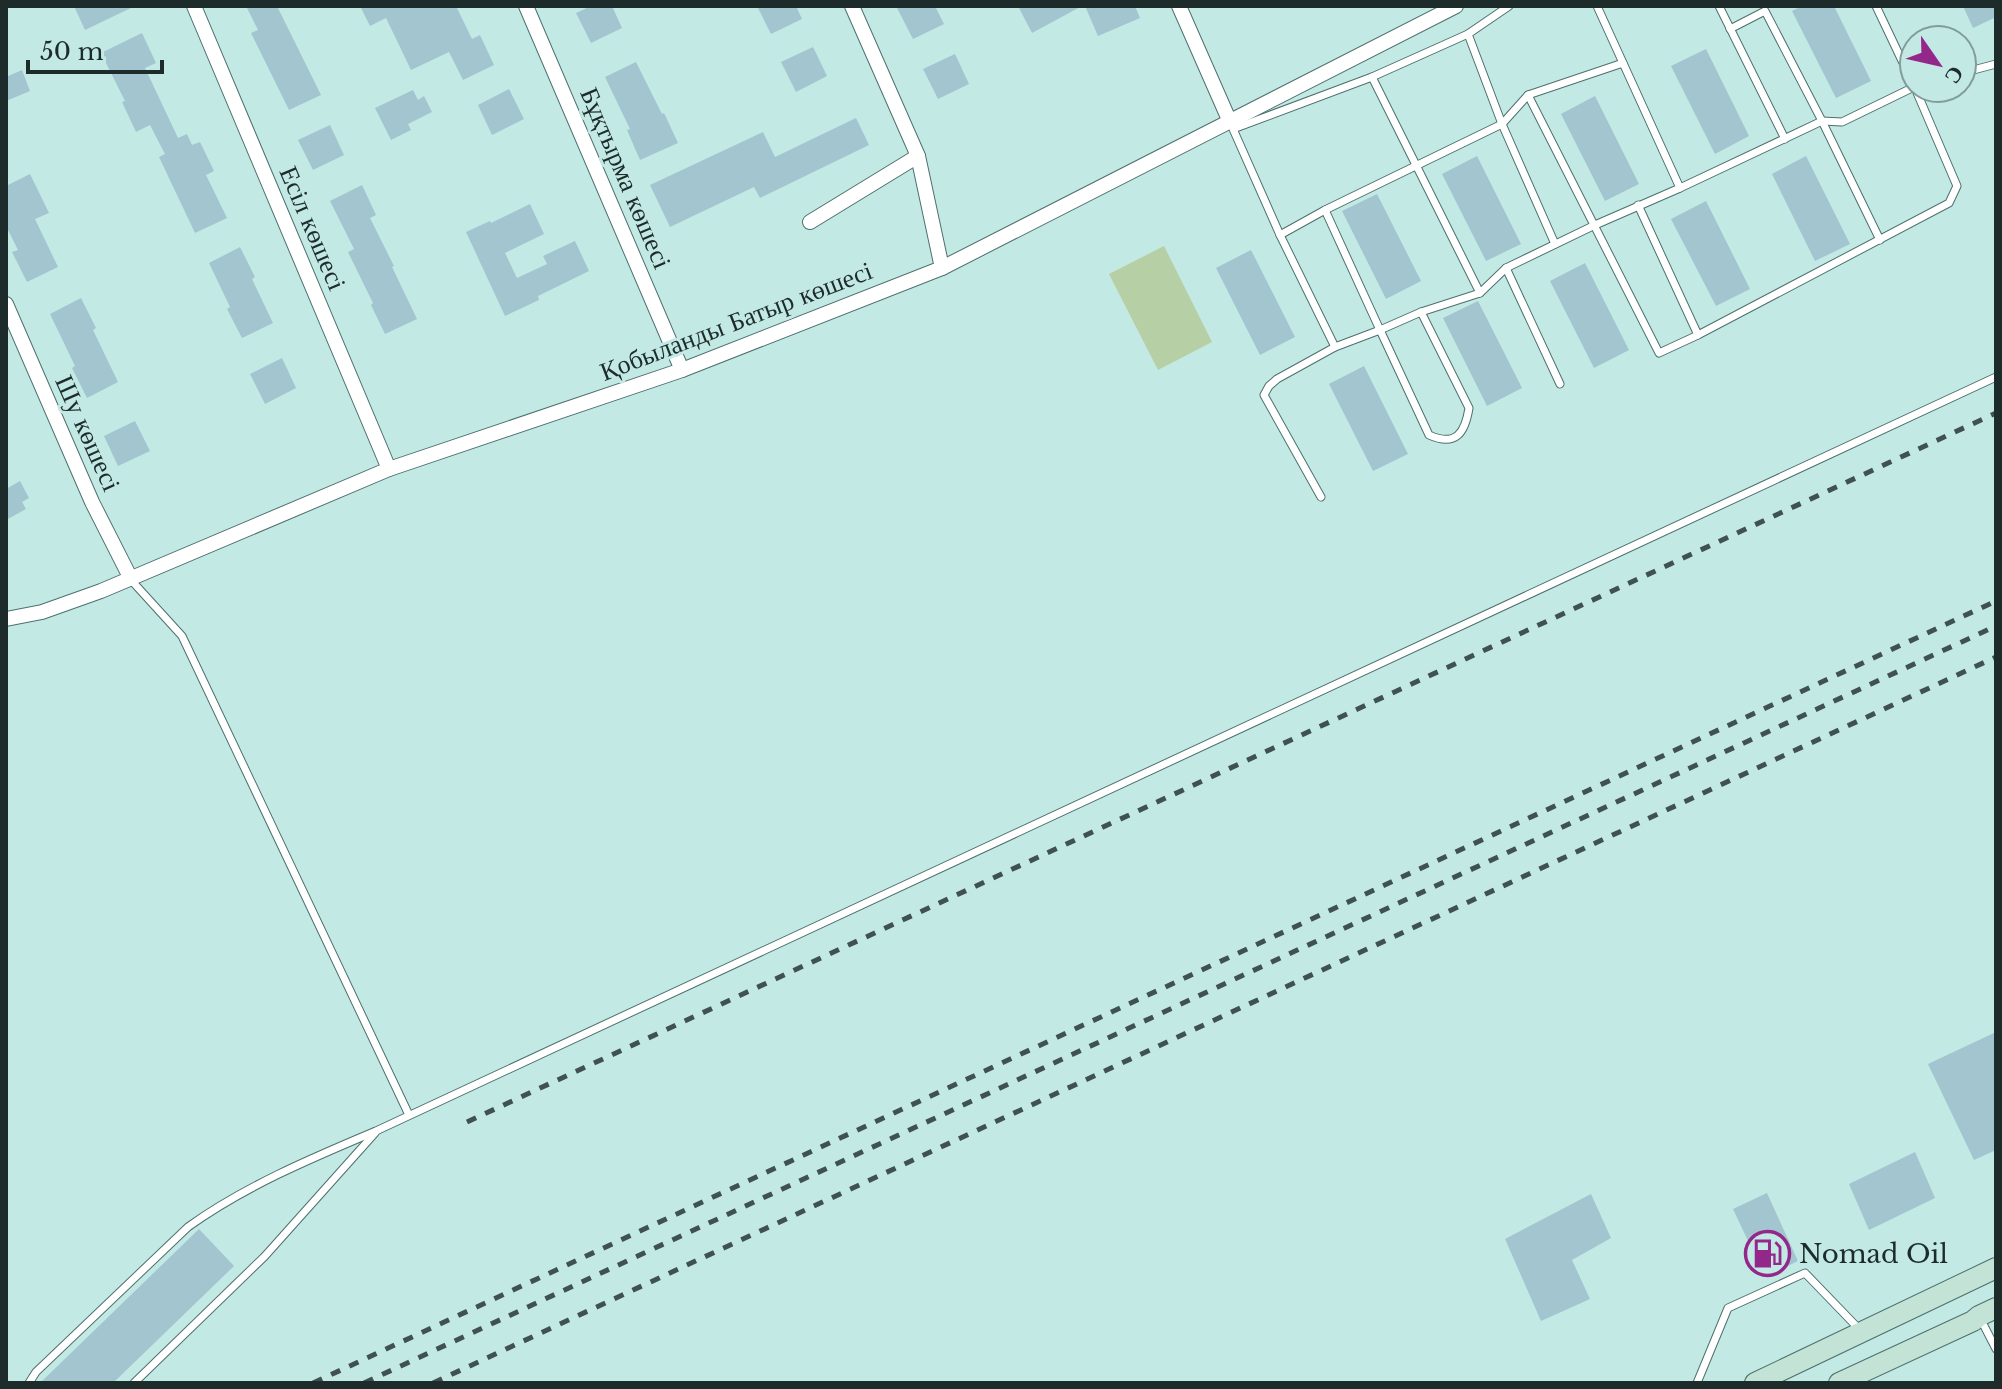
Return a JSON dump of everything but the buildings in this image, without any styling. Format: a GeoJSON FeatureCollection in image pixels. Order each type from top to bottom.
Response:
{"type":"FeatureCollection","features":[{"type":"Feature","properties":{"kind":"main road"},"geometry":{"type":"LineString","coordinates":[[1755,1383],[1996,1268]]}},
{"type":"Feature","properties":{"kind":"main road"},"geometry":{"type":"LineString","coordinates":[[1839,1383],[1988,1312]]}},
{"type":"Feature","properties":{"kind":"street","name":"Есіл көшесі"},"geometry":{"type":"LineString","coordinates":[[194,6],[389,469]]}},
{"type":"Feature","properties":{"kind":"street","name":"Бұқтырма көшесі"},"geometry":{"type":"LineString","coordinates":[[526,6],[682,370]]}},
{"type":"Feature","properties":{"kind":"street"},"geometry":{"type":"LineString","coordinates":[[852,6],[918,156],[942,268]]}},
{"type":"Feature","properties":{"kind":"street"},"geometry":{"type":"LineString","coordinates":[[1179,6],[1232,125]]}},
{"type":"Feature","properties":{"kind":"street","name":"Қобыланды Батыр көшесі"},"geometry":{"type":"LineString","coordinates":[[6,619],[42,612],[131,579],[389,469],[682,370],[942,268],[1232,125],[1456,6]]}},
{"type":"Feature","properties":{"kind":"street"},"geometry":{"type":"LineString","coordinates":[[810,222],[918,156]]}},
{"type":"Feature","properties":{"kind":"street","name":"Шу көшесі"},"geometry":{"type":"LineString","coordinates":[[6,304],[92,502],[131,579]]}},
{"type":"Feature","properties":{"kind":"lane"},"geometry":{"type":"LineString","coordinates":[[1335,347],[1280,235],[1232,125],[1372,77],[1468,34],[1509,6]]}},
{"type":"Feature","properties":{"kind":"lane"},"geometry":{"type":"LineString","coordinates":[[1597,6],[1680,188]]}},
{"type":"Feature","properties":{"kind":"lane"},"geometry":{"type":"LineString","coordinates":[[1719,6],[1785,139]]}},
{"type":"Feature","properties":{"kind":"lane"},"geometry":{"type":"LineString","coordinates":[[1876,6],[1898,53]]}},
{"type":"Feature","properties":{"kind":"lane"},"geometry":{"type":"LineString","coordinates":[[1730,29],[1765,11],[1880,240]]}},
{"type":"Feature","properties":{"kind":"lane"},"geometry":{"type":"LineString","coordinates":[[1468,34],[1502,124],[1555,244]]}},
{"type":"Feature","properties":{"kind":"lane"},"geometry":{"type":"LineString","coordinates":[[1280,235],[1502,124],[1528,95],[1623,63]]}},
{"type":"Feature","properties":{"kind":"lane"},"geometry":{"type":"LineString","coordinates":[[1372,77],[1480,293]]}},
{"type":"Feature","properties":{"kind":"lane"},"geometry":{"type":"LineString","coordinates":[[1528,95],[1659,353],[1949,203],[1957,186],[1921,104]]}},
{"type":"Feature","properties":{"kind":"lane"},"geometry":{"type":"LineString","coordinates":[[1321,497],[1264,395],[1277,379],[1335,347],[1421,312],[1480,293],[1506,268],[1638,205],[1822,121],[1842,122],[1898,95]]}},
{"type":"Feature","properties":{"kind":"lane"},"geometry":{"type":"LineString","coordinates":[[1638,205],[1698,335]]}},
{"type":"Feature","properties":{"kind":"lane"},"geometry":{"type":"LineString","coordinates":[[1325,210],[1429,435],[1441,441],[1452,439],[1467,424],[1469,408],[1421,312]]}},
{"type":"Feature","properties":{"kind":"lane"},"geometry":{"type":"LineString","coordinates":[[1506,268],[1560,384]]}},
{"type":"Feature","properties":{"kind":"lane"},"geometry":{"type":"LineString","coordinates":[[29,1383],[36,1372],[177,1237],[209,1211],[307,1160],[376,1131],[1996,377]]}},
{"type":"Feature","properties":{"kind":"lane"},"geometry":{"type":"LineString","coordinates":[[131,579],[182,636],[409,1115]]}},
{"type":"Feature","properties":{"kind":"lane"},"geometry":{"type":"LineString","coordinates":[[134,1383],[265,1256],[376,1131]]}},
{"type":"Feature","properties":{"kind":"lane"},"geometry":{"type":"LineString","coordinates":[[1697,1383],[1728,1308],[1805,1273],[1861,1332]]}},
{"type":"Feature","properties":{"kind":"lane"},"geometry":{"type":"LineString","coordinates":[[1988,1312],[1996,1349]]}},
{"type":"Feature","properties":{"kind":"green space"},"geometry":{"type":"Polygon","coordinates":[[[1164,246],[1212,342],[1158,370],[1109,274],[1164,246]]]}},
{"type":"Feature","properties":{"kind":"railway"},"geometry":{"type":"LineString","coordinates":[[467,1122],[1996,413]]}},
{"type":"Feature","properties":{"kind":"railway"},"geometry":{"type":"LineString","coordinates":[[313,1383],[1996,601]]}},
{"type":"Feature","properties":{"kind":"railway"},"geometry":{"type":"LineString","coordinates":[[364,1383],[1996,626]]}},
{"type":"Feature","properties":{"kind":"railway"},"geometry":{"type":"LineString","coordinates":[[433,1383],[1996,657]]}},
{"type":"Feature","properties":{"kind":"place","name":"Nomad Oil"},"geometry":{"type":"Point","coordinates":[1768,1254]}}]}
